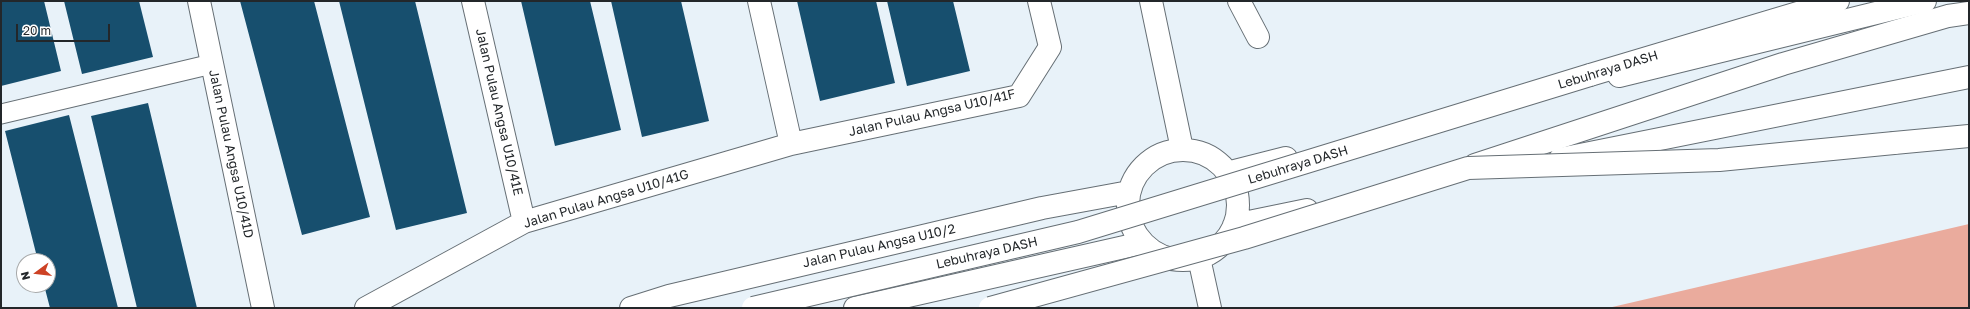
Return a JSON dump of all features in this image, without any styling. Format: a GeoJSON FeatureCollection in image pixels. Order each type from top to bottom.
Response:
{"type":"FeatureCollection","features":[{"type":"Feature","properties":{"kind":"main road","name":"Jalan Pulau Angsa U10/41D"},"geometry":{"type":"LineString","coordinates":[[199,1],[263,308]]}},
{"type":"Feature","properties":{"kind":"main road","name":"Jalan Pulau Angsa U10/41E"},"geometry":{"type":"LineString","coordinates":[[473,1],[524,222]]}},
{"type":"Feature","properties":{"kind":"main road"},"geometry":{"type":"LineString","coordinates":[[759,1],[791,144]]}},
{"type":"Feature","properties":{"kind":"main road","name":"Jalan Pulau Angsa U10/41F"},"geometry":{"type":"LineString","coordinates":[[791,144],[1019,96],[1050,47],[1039,1]]}},
{"type":"Feature","properties":{"kind":"main road"},"geometry":{"type":"LineString","coordinates":[[1151,1],[1182,149]]}},
{"type":"Feature","properties":{"kind":"main road"},"geometry":{"type":"LineString","coordinates":[[1240,1],[1258,37]]}},
{"type":"Feature","properties":{"kind":"main road","name":"Lebuhraya DASH"},"geometry":{"type":"LineString","coordinates":[[753,308],[1078,232],[1838,1]]}},
{"type":"Feature","properties":{"kind":"main road"},"geometry":{"type":"LineString","coordinates":[[1227,173],[1925,1]]}},
{"type":"Feature","properties":{"kind":"main road"},"geometry":{"type":"LineString","coordinates":[[990,308],[1244,238],[1468,168],[1783,64],[1948,16],[1969,12]]}},
{"type":"Feature","properties":{"kind":"main road"},"geometry":{"type":"LineString","coordinates":[[1234,225],[1969,77]]}},
{"type":"Feature","properties":{"kind":"main road"},"geometry":{"type":"LineString","coordinates":[[1468,168],[1719,160],[1969,136]]}},
{"type":"Feature","properties":{"kind":"main road","name":"Jalan Pulau Angsa U10/41G"},"geometry":{"type":"LineString","coordinates":[[366,308],[524,222],[791,144]]}},
{"type":"Feature","properties":{"kind":"main road"},"geometry":{"type":"LineString","coordinates":[[1182,149],[1199,152],[1215,160],[1227,173],[1236,189],[1238,207],[1234,225],[1226,239],[1214,251],[1199,258],[1183,261],[1168,259],[1154,253],[1142,243],[1132,228],[1127,210],[1129,192],[1136,175],[1148,162],[1164,152],[1182,149]]}},
{"type":"Feature","properties":{"kind":"main road","name":"Jalan Pulau Angsa U10/2"},"geometry":{"type":"LineString","coordinates":[[631,308],[669,296],[1042,208],[1129,192]]}},
{"type":"Feature","properties":{"kind":"main road"},"geometry":{"type":"LineString","coordinates":[[855,308],[1142,243]]}},
{"type":"Feature","properties":{"kind":"main road"},"geometry":{"type":"LineString","coordinates":[[1199,258],[1210,308]]}},
{"type":"Feature","properties":{"kind":"lane"},"geometry":{"type":"LineString","coordinates":[[1,114],[212,64]]}},
{"type":"Feature","properties":{"kind":"shaded area"},"geometry":{"type":"Polygon","coordinates":[[[1969,224],[1969,308],[1608,308],[1969,224]]]}},
{"type":"Feature","properties":{"kind":"building"},"geometry":{"type":"Polygon","coordinates":[[[1,1],[44,1],[61,71],[1,86],[1,1]]]}},
{"type":"Feature","properties":{"kind":"building"},"geometry":{"type":"Polygon","coordinates":[[[64,1],[139,1],[153,57],[82,74],[64,1]]]}},
{"type":"Feature","properties":{"kind":"building"},"geometry":{"type":"Polygon","coordinates":[[[240,1],[314,1],[370,217],[302,235],[240,1]]]}},
{"type":"Feature","properties":{"kind":"building"},"geometry":{"type":"Polygon","coordinates":[[[339,1],[415,1],[467,213],[396,230],[339,1]]]}},
{"type":"Feature","properties":{"kind":"building"},"geometry":{"type":"Polygon","coordinates":[[[521,1],[590,1],[621,130],[555,146],[521,1]]]}},
{"type":"Feature","properties":{"kind":"building"},"geometry":{"type":"Polygon","coordinates":[[[611,1],[681,1],[709,121],[642,137],[611,1]]]}},
{"type":"Feature","properties":{"kind":"building"},"geometry":{"type":"Polygon","coordinates":[[[797,1],[876,1],[895,83],[820,101],[797,1]]]}},
{"type":"Feature","properties":{"kind":"building"},"geometry":{"type":"Polygon","coordinates":[[[887,1],[953,1],[970,71],[907,86],[887,1]]]}},
{"type":"Feature","properties":{"kind":"building"},"geometry":{"type":"Polygon","coordinates":[[[148,103],[197,308],[137,308],[91,116],[148,103]]]}},
{"type":"Feature","properties":{"kind":"building"},"geometry":{"type":"Polygon","coordinates":[[[69,115],[118,308],[50,308],[46,293],[56,293],[56,253],[36,253],[5,131],[69,115]]]}}]}
